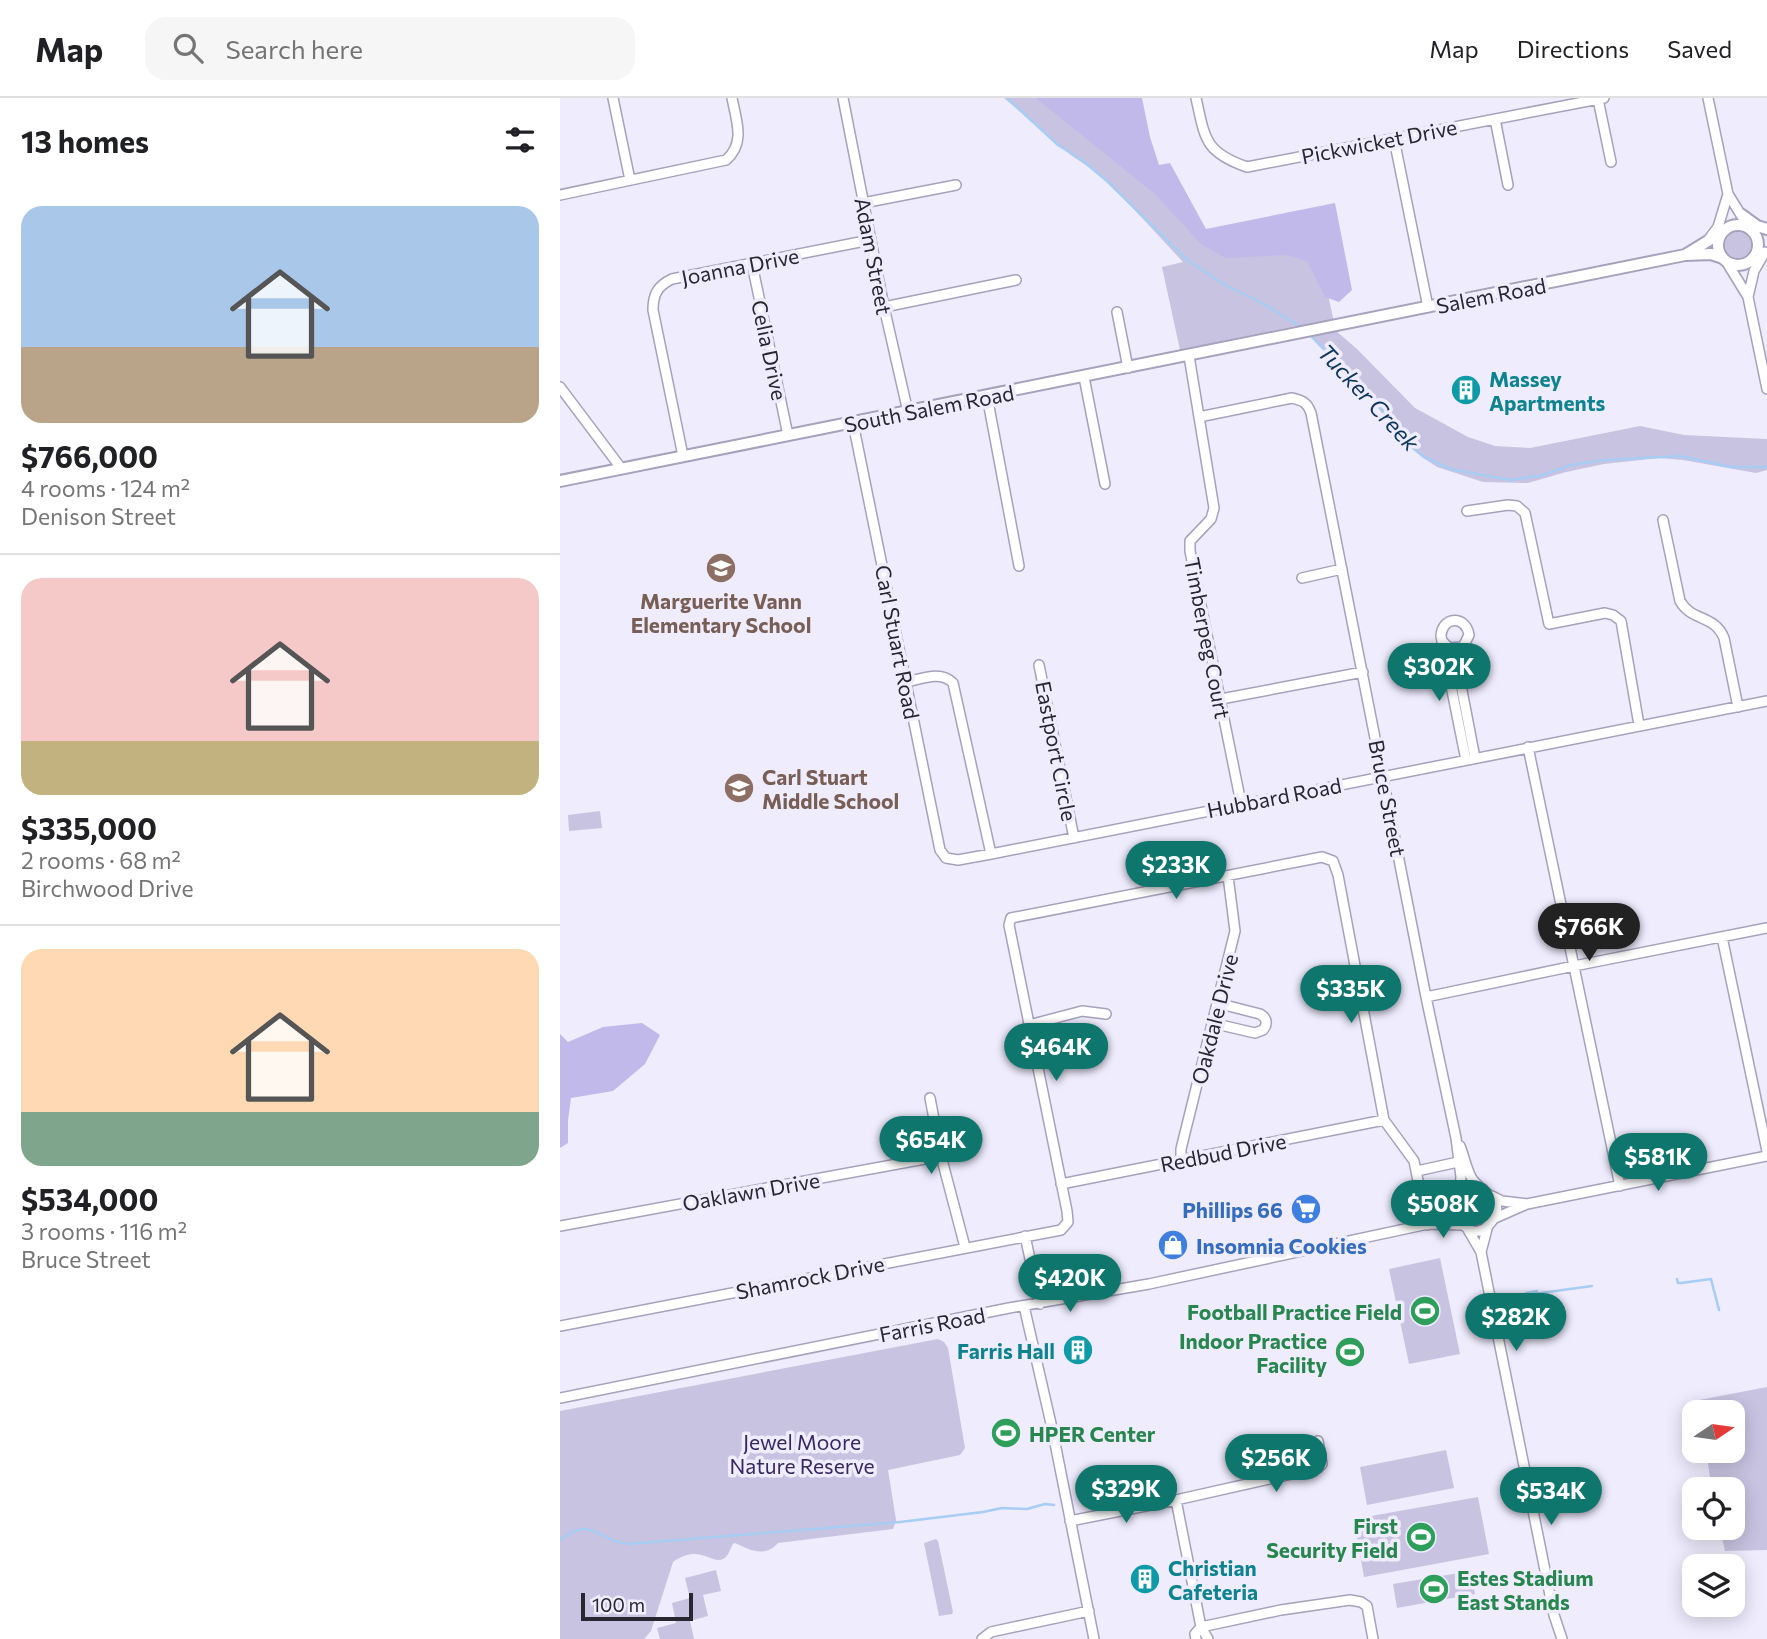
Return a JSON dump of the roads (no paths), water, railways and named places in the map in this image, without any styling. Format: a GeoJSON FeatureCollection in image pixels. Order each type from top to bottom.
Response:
{"type":"FeatureCollection","features":[{"type":"Feature","properties":{"kind":"main road"},"geometry":{"type":"LineString","coordinates":[[1742,215],[1767,231]]}},
{"type":"Feature","properties":{"kind":"main road"},"geometry":{"type":"LineString","coordinates":[[1751,229],[1760,255],[1741,265],[1726,263],[1718,246],[1722,232],[1737,225],[1767,231]]}},
{"type":"Feature","properties":{"kind":"main road","name":"Salem Road"},"geometry":{"type":"LineString","coordinates":[[1688,256],[1722,232]]}},
{"type":"Feature","properties":{"kind":"main road","name":"Salem Road"},"geometry":{"type":"LineString","coordinates":[[1298,333],[1688,256],[1712,254],[1726,263]]}},
{"type":"Feature","properties":{"kind":"main road","name":"South Salem Road"},"geometry":{"type":"LineString","coordinates":[[560,481],[1298,333]]}},
{"type":"Feature","properties":{"kind":"street"},"geometry":{"type":"LineString","coordinates":[[613,98],[630,180]]}},
{"type":"Feature","properties":{"kind":"street"},"geometry":{"type":"LineString","coordinates":[[560,195],[726,160],[738,145],[739,133],[732,98]]}},
{"type":"Feature","properties":{"kind":"street","name":"Adam Street"},"geometry":{"type":"LineString","coordinates":[[843,98],[870,240],[908,412]]}},
{"type":"Feature","properties":{"kind":"street","name":"Pickwicket Drive"},"geometry":{"type":"LineString","coordinates":[[1196,98],[1205,137],[1215,152],[1229,161],[1247,167],[1601,99]]}},
{"type":"Feature","properties":{"kind":"street"},"geometry":{"type":"LineString","coordinates":[[1708,98],[1727,196],[1728,218],[1722,232]]}},
{"type":"Feature","properties":{"kind":"street"},"geometry":{"type":"LineString","coordinates":[[1601,99],[1611,162]]}},
{"type":"Feature","properties":{"kind":"street"},"geometry":{"type":"LineString","coordinates":[[1495,119],[1508,185]]}},
{"type":"Feature","properties":{"kind":"street"},"geometry":{"type":"LineString","coordinates":[[1394,139],[1428,307]]}},
{"type":"Feature","properties":{"kind":"street"},"geometry":{"type":"LineString","coordinates":[[863,203],[956,185]]}},
{"type":"Feature","properties":{"kind":"street"},"geometry":{"type":"LineString","coordinates":[[1727,196],[1751,229]]}},
{"type":"Feature","properties":{"kind":"street"},"geometry":{"type":"LineString","coordinates":[[1706,242],[1718,227],[1727,196]]}},
{"type":"Feature","properties":{"kind":"street","name":"Joanna Drive"},"geometry":{"type":"LineString","coordinates":[[683,456],[653,310],[653,297],[658,288],[671,279],[870,240]]}},
{"type":"Feature","properties":{"kind":"street"},"geometry":{"type":"LineString","coordinates":[[1748,295],[1760,255]]}},
{"type":"Feature","properties":{"kind":"street"},"geometry":{"type":"LineString","coordinates":[[1760,255],[1748,274],[1748,295],[1767,390]]}},
{"type":"Feature","properties":{"kind":"street"},"geometry":{"type":"LineString","coordinates":[[1726,263],[1748,295]]}},
{"type":"Feature","properties":{"kind":"street","name":"Celia Drive"},"geometry":{"type":"LineString","coordinates":[[752,264],[788,435]]}},
{"type":"Feature","properties":{"kind":"street"},"geometry":{"type":"LineString","coordinates":[[884,307],[1016,280]]}},
{"type":"Feature","properties":{"kind":"street"},"geometry":{"type":"LineString","coordinates":[[1117,312],[1128,368]]}},
{"type":"Feature","properties":{"kind":"street","name":"Timberpeg Court"},"geometry":{"type":"LineString","coordinates":[[1189,356],[1214,508],[1211,519],[1190,541],[1190,551],[1241,803]]}},
{"type":"Feature","properties":{"kind":"street"},"geometry":{"type":"LineString","coordinates":[[1084,377],[1105,484]]}},
{"type":"Feature","properties":{"kind":"street"},"geometry":{"type":"LineString","coordinates":[[560,387],[621,468]]}},
{"type":"Feature","properties":{"kind":"street"},"geometry":{"type":"LineString","coordinates":[[987,396],[1019,566]]}},
{"type":"Feature","properties":{"kind":"street","name":"Bruce Street"},"geometry":{"type":"LineString","coordinates":[[1199,417],[1292,398],[1309,406],[1456,1138],[1461,1177],[1457,1199]]}},
{"type":"Feature","properties":{"kind":"street","name":"Carl Stuart Road"},"geometry":{"type":"LineString","coordinates":[[853,423],[940,850],[946,858]]}},
{"type":"Feature","properties":{"kind":"street"},"geometry":{"type":"LineString","coordinates":[[1467,511],[1508,505],[1517,506],[1525,513],[1549,624],[1605,613],[1620,621],[1639,725]]}},
{"type":"Feature","properties":{"kind":"street"},"geometry":{"type":"LineString","coordinates":[[1663,520],[1680,601],[1692,615],[1712,621],[1720,628],[1738,707]]}},
{"type":"Feature","properties":{"kind":"street"},"geometry":{"type":"LineString","coordinates":[[1302,578],[1342,569]]}},
{"type":"Feature","properties":{"kind":"street"},"geometry":{"type":"LineString","coordinates":[[1454,649],[1463,646],[1468,639],[1469,630],[1464,623],[1455,620],[1446,623],[1441,631],[1442,641],[1471,759]]}},
{"type":"Feature","properties":{"kind":"street"},"geometry":{"type":"LineString","coordinates":[[1442,641],[1454,649],[1471,759]]}},
{"type":"Feature","properties":{"kind":"street","name":"Eastport Circle"},"geometry":{"type":"LineString","coordinates":[[1040,665],[1074,838]]}},
{"type":"Feature","properties":{"kind":"street"},"geometry":{"type":"LineString","coordinates":[[1221,699],[1363,672]]}},
{"type":"Feature","properties":{"kind":"street"},"geometry":{"type":"LineString","coordinates":[[906,682],[939,676],[950,678],[953,683],[991,854]]}},
{"type":"Feature","properties":{"kind":"street","name":"Hubbard Road"},"geometry":{"type":"LineString","coordinates":[[946,858],[958,860],[991,854],[1767,701]]}},
{"type":"Feature","properties":{"kind":"street"},"geometry":{"type":"LineString","coordinates":[[1528,747],[1620,1185]]}},
{"type":"Feature","properties":{"kind":"street"},"geometry":{"type":"LineString","coordinates":[[1061,1184],[1009,925],[1011,918],[1322,857],[1333,861],[1338,875],[1384,1120],[1415,1160],[1428,1224]]}},
{"type":"Feature","properties":{"kind":"street","name":"Oakdale Drive"},"geometry":{"type":"LineString","coordinates":[[1181,1161],[1181,1149],[1235,931],[1228,876]]}},
{"type":"Feature","properties":{"kind":"street"},"geometry":{"type":"LineString","coordinates":[[1426,997],[1767,928]]}},
{"type":"Feature","properties":{"kind":"street"},"geometry":{"type":"LineString","coordinates":[[1722,937],[1767,1151]]}},
{"type":"Feature","properties":{"kind":"street"},"geometry":{"type":"LineString","coordinates":[[1212,1023],[1255,1032],[1261,1032],[1266,1027],[1265,1018],[1260,1014],[1217,1003]]}},
{"type":"Feature","properties":{"kind":"street"},"geometry":{"type":"LineString","coordinates":[[1029,1024],[1082,1011],[1106,1014]]}},
{"type":"Feature","properties":{"kind":"street"},"geometry":{"type":"LineString","coordinates":[[930,1098],[941,1156],[965,1247]]}},
{"type":"Feature","properties":{"kind":"street","name":"Redbud Drive"},"geometry":{"type":"LineString","coordinates":[[1061,1184],[1384,1120]]}},
{"type":"Feature","properties":{"kind":"street","name":"Bruce Street"},"geometry":{"type":"LineString","coordinates":[[1456,1138],[1470,1175],[1483,1189]]}},
{"type":"Feature","properties":{"kind":"street","name":"Oaklawn Drive"},"geometry":{"type":"LineString","coordinates":[[560,1226],[941,1156]]}},
{"type":"Feature","properties":{"kind":"street"},"geometry":{"type":"LineString","coordinates":[[1465,1227],[1475,1230],[1527,1204],[1767,1156]]}},
{"type":"Feature","properties":{"kind":"street"},"geometry":{"type":"LineString","coordinates":[[1418,1171],[1458,1162]]}},
{"type":"Feature","properties":{"kind":"street","name":"Shamrock Drive"},"geometry":{"type":"LineString","coordinates":[[560,1326],[1061,1230],[1068,1222],[1061,1184]]}},
{"type":"Feature","properties":{"kind":"street"},"geometry":{"type":"LineString","coordinates":[[1527,1204],[1502,1201],[1483,1189],[1470,1188],[1457,1199],[1455,1215],[1481,1252],[1554,1615],[1562,1639]]}},
{"type":"Feature","properties":{"kind":"street"},"geometry":{"type":"LineString","coordinates":[[1481,1252],[1496,1207],[1492,1196]]}},
{"type":"Feature","properties":{"kind":"street","name":"Farris Road"},"geometry":{"type":"LineString","coordinates":[[1428,1224],[1445,1214],[1457,1199]]}},
{"type":"Feature","properties":{"kind":"street","name":"Farris Road"},"geometry":{"type":"LineString","coordinates":[[560,1398],[1291,1255],[1428,1224],[1465,1227]]}},
{"type":"Feature","properties":{"kind":"street"},"geometry":{"type":"LineString","coordinates":[[1025,1236],[1040,1304]]}},
{"type":"Feature","properties":{"kind":"street"},"geometry":{"type":"LineString","coordinates":[[1024,1306],[1094,1639]]}},
{"type":"Feature","properties":{"kind":"street"},"geometry":{"type":"LineString","coordinates":[[1070,1521],[1318,1468],[1322,1464],[1318,1441]]}},
{"type":"Feature","properties":{"kind":"street"},"geometry":{"type":"LineString","coordinates":[[1177,1500],[1202,1627],[1208,1639]]}},
{"type":"Feature","properties":{"kind":"street"},"geometry":{"type":"LineString","coordinates":[[1196,1639],[1195,1634],[1202,1627],[1281,1610],[1350,1600],[1367,1606],[1373,1639]]}},
{"type":"Feature","properties":{"kind":"street"},"geometry":{"type":"LineString","coordinates":[[982,1639],[991,1632],[1089,1611]]}},
{"type":"Feature","properties":{"kind":"waterway","name":"Tucker Creek"},"geometry":{"type":"LineString","coordinates":[[1007,98],[1058,145],[1082,160],[1108,182],[1186,259],[1223,284],[1264,304],[1302,328]]}},
{"type":"Feature","properties":{"kind":"waterway","name":"Tucker Creek"},"geometry":{"type":"LineString","coordinates":[[1310,335],[1379,407],[1404,441],[1424,457],[1450,469],[1510,480],[1543,475],[1571,465],[1605,460],[1680,456],[1731,467],[1767,467]]}},
{"type":"Feature","properties":{"kind":"waterway"},"geometry":{"type":"LineString","coordinates":[[1677,1279],[1678,1283],[1711,1279],[1719,1310]]}},
{"type":"Feature","properties":{"kind":"waterway"},"geometry":{"type":"LineString","coordinates":[[1503,1298],[1592,1286]]}},
{"type":"Feature","properties":{"kind":"waterway"},"geometry":{"type":"LineString","coordinates":[[1526,1293],[1537,1291]]}},
{"type":"Feature","properties":{"kind":"waterway"},"geometry":{"type":"LineString","coordinates":[[1499,1296],[1501,1308]]}},
{"type":"Feature","properties":{"kind":"waterway"},"geometry":{"type":"LineString","coordinates":[[560,1540],[580,1529],[588,1529],[629,1544],[900,1522],[1002,1508],[1027,1509],[1045,1504],[1054,1505]]}},
{"type":"Feature","properties":{"kind":"place","name":"Massey Apartments"},"geometry":{"type":"Point","coordinates":[1466,390]}},
{"type":"Feature","properties":{"kind":"place","name":"Marguerite Vann Elementary School"},"geometry":{"type":"Point","coordinates":[721,568]}},
{"type":"Feature","properties":{"kind":"place","name":"Carl Stuart Middle School"},"geometry":{"type":"Point","coordinates":[739,788]}},
{"type":"Feature","properties":{"kind":"place","name":"Phillips 66"},"geometry":{"type":"Point","coordinates":[1306,1209]}},
{"type":"Feature","properties":{"kind":"place","name":"Insomnia Cookies"},"geometry":{"type":"Point","coordinates":[1173,1245]}},
{"type":"Feature","properties":{"kind":"place","name":"Football Practice Field"},"geometry":{"type":"Point","coordinates":[1425,1311]}},
{"type":"Feature","properties":{"kind":"place","name":"Farris Hall"},"geometry":{"type":"Point","coordinates":[1078,1350]}},
{"type":"Feature","properties":{"kind":"place","name":"Indoor Practice Facility"},"geometry":{"type":"Point","coordinates":[1350,1352]}},
{"type":"Feature","properties":{"kind":"place","name":"HPER Center"},"geometry":{"type":"Point","coordinates":[1006,1433]}},
{"type":"Feature","properties":{"kind":"place","name":"First Security Field"},"geometry":{"type":"Point","coordinates":[1421,1537]}},
{"type":"Feature","properties":{"kind":"place","name":"Christian Cafeteria"},"geometry":{"type":"Point","coordinates":[1145,1579]}},
{"type":"Feature","properties":{"kind":"place","name":"Estes Stadium East Stands"},"geometry":{"type":"Point","coordinates":[1434,1589]}},
{"type":"Feature","properties":{"kind":"park label","name":"Jewel Moore Nature Reserve"},"geometry":{"type":"Point","coordinates":[802,1453]}}]}
